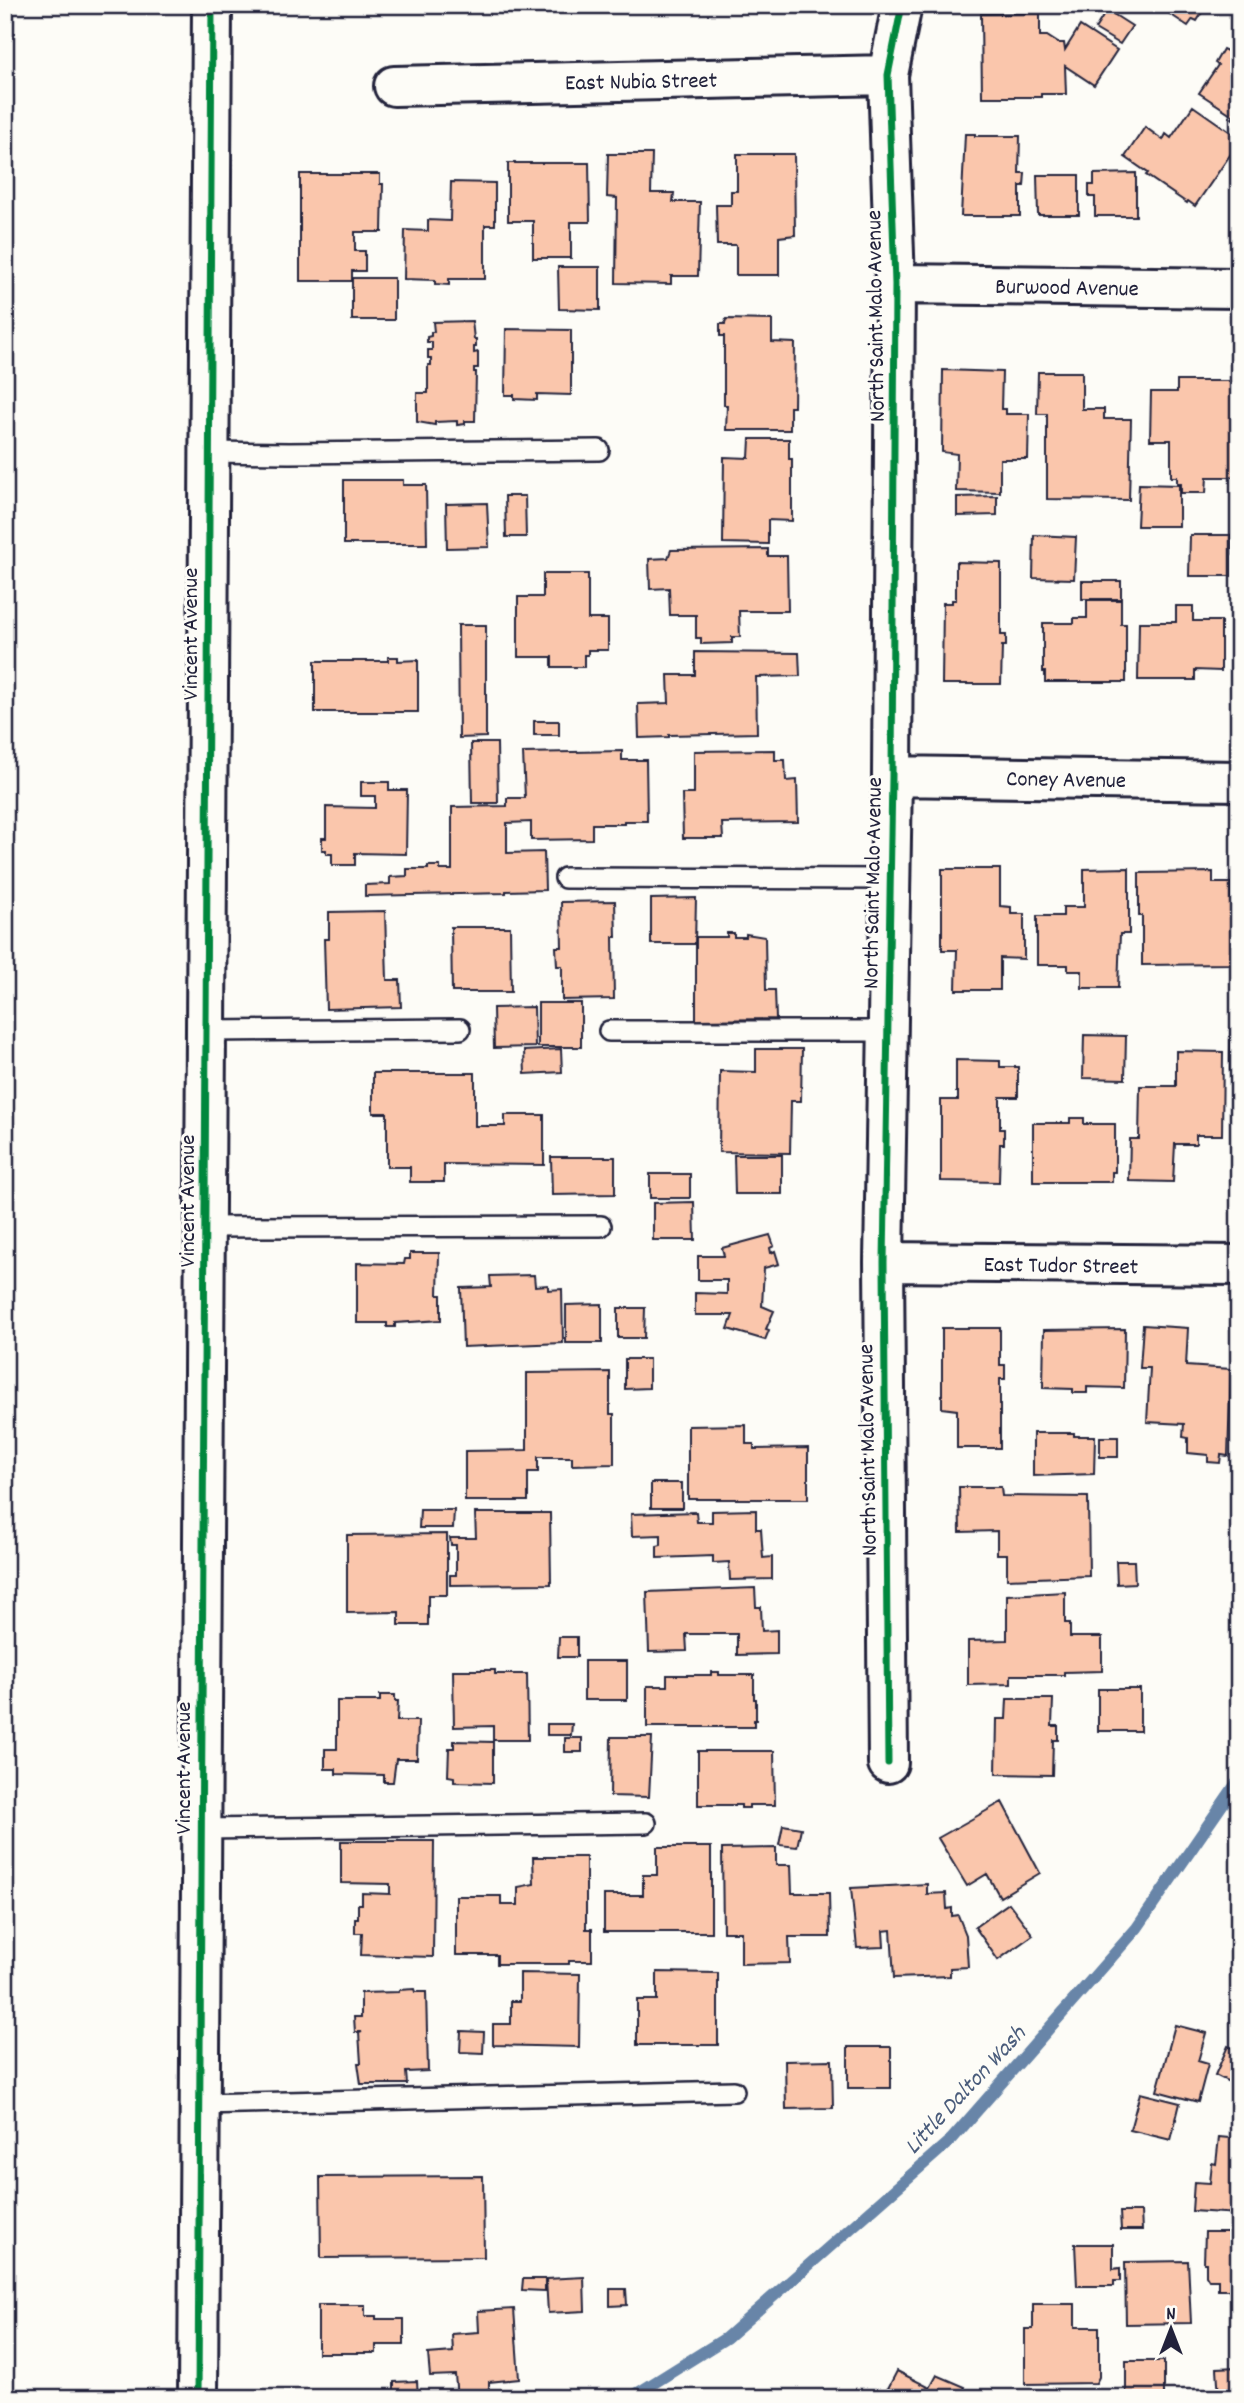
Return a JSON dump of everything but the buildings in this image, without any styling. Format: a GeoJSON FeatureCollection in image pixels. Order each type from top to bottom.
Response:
{"type":"FeatureCollection","features":[{"type":"Feature","properties":{"kind":"street","name":"Vincent Avenue"},"geometry":{"type":"LineString","coordinates":[[198,2398],[212,5]]}},
{"type":"Feature","properties":{"kind":"street","name":"North Saint Malo Avenue"},"geometry":{"type":"LineString","coordinates":[[888,1763],[884,1262],[891,879],[895,284],[888,75],[902,5]]}},
{"type":"Feature","properties":{"kind":"street","name":"East Nubia Street"},"geometry":{"type":"LineString","coordinates":[[394,86],[888,75]]}},
{"type":"Feature","properties":{"kind":"street","name":"Burwood Avenue"},"geometry":{"type":"LineString","coordinates":[[895,284],[1239,289]]}},
{"type":"Feature","properties":{"kind":"street","name":"Coney Avenue"},"geometry":{"type":"LineString","coordinates":[[892,776],[1239,781]]}},
{"type":"Feature","properties":{"kind":"street","name":"East Tudor Street"},"geometry":{"type":"LineString","coordinates":[[884,1262],[1239,1265]]}},
{"type":"Feature","properties":{"kind":"lane"},"geometry":{"type":"LineString","coordinates":[[209,452],[599,450]]}},
{"type":"Feature","properties":{"kind":"lane"},"geometry":{"type":"LineString","coordinates":[[565,878],[891,879]]}},
{"type":"Feature","properties":{"kind":"lane"},"geometry":{"type":"LineString","coordinates":[[206,1031],[460,1029]]}},
{"type":"Feature","properties":{"kind":"lane"},"geometry":{"type":"LineString","coordinates":[[609,1031],[888,1031]]}},
{"type":"Feature","properties":{"kind":"lane"},"geometry":{"type":"LineString","coordinates":[[205,1227],[601,1226]]}},
{"type":"Feature","properties":{"kind":"lane"},"geometry":{"type":"LineString","coordinates":[[201,1829],[646,1823]]}},
{"type":"Feature","properties":{"kind":"lane"},"geometry":{"type":"LineString","coordinates":[[200,2105],[734,2091]]}},
{"type":"Feature","properties":{"kind":"waterway","name":"Little Dalton Wash"},"geometry":{"type":"LineString","coordinates":[[630,2398],[726,2338],[952,2139],[1137,1928],[1239,1780]]}},
{"type":"Feature","properties":{"kind":"cycle path"},"geometry":{"type":"LineString","coordinates":[[198,2398],[212,5]]}},
{"type":"Feature","properties":{"kind":"cycle path"},"geometry":{"type":"LineString","coordinates":[[888,1763],[884,1262],[892,776],[895,284],[888,75],[902,5]]}}]}
